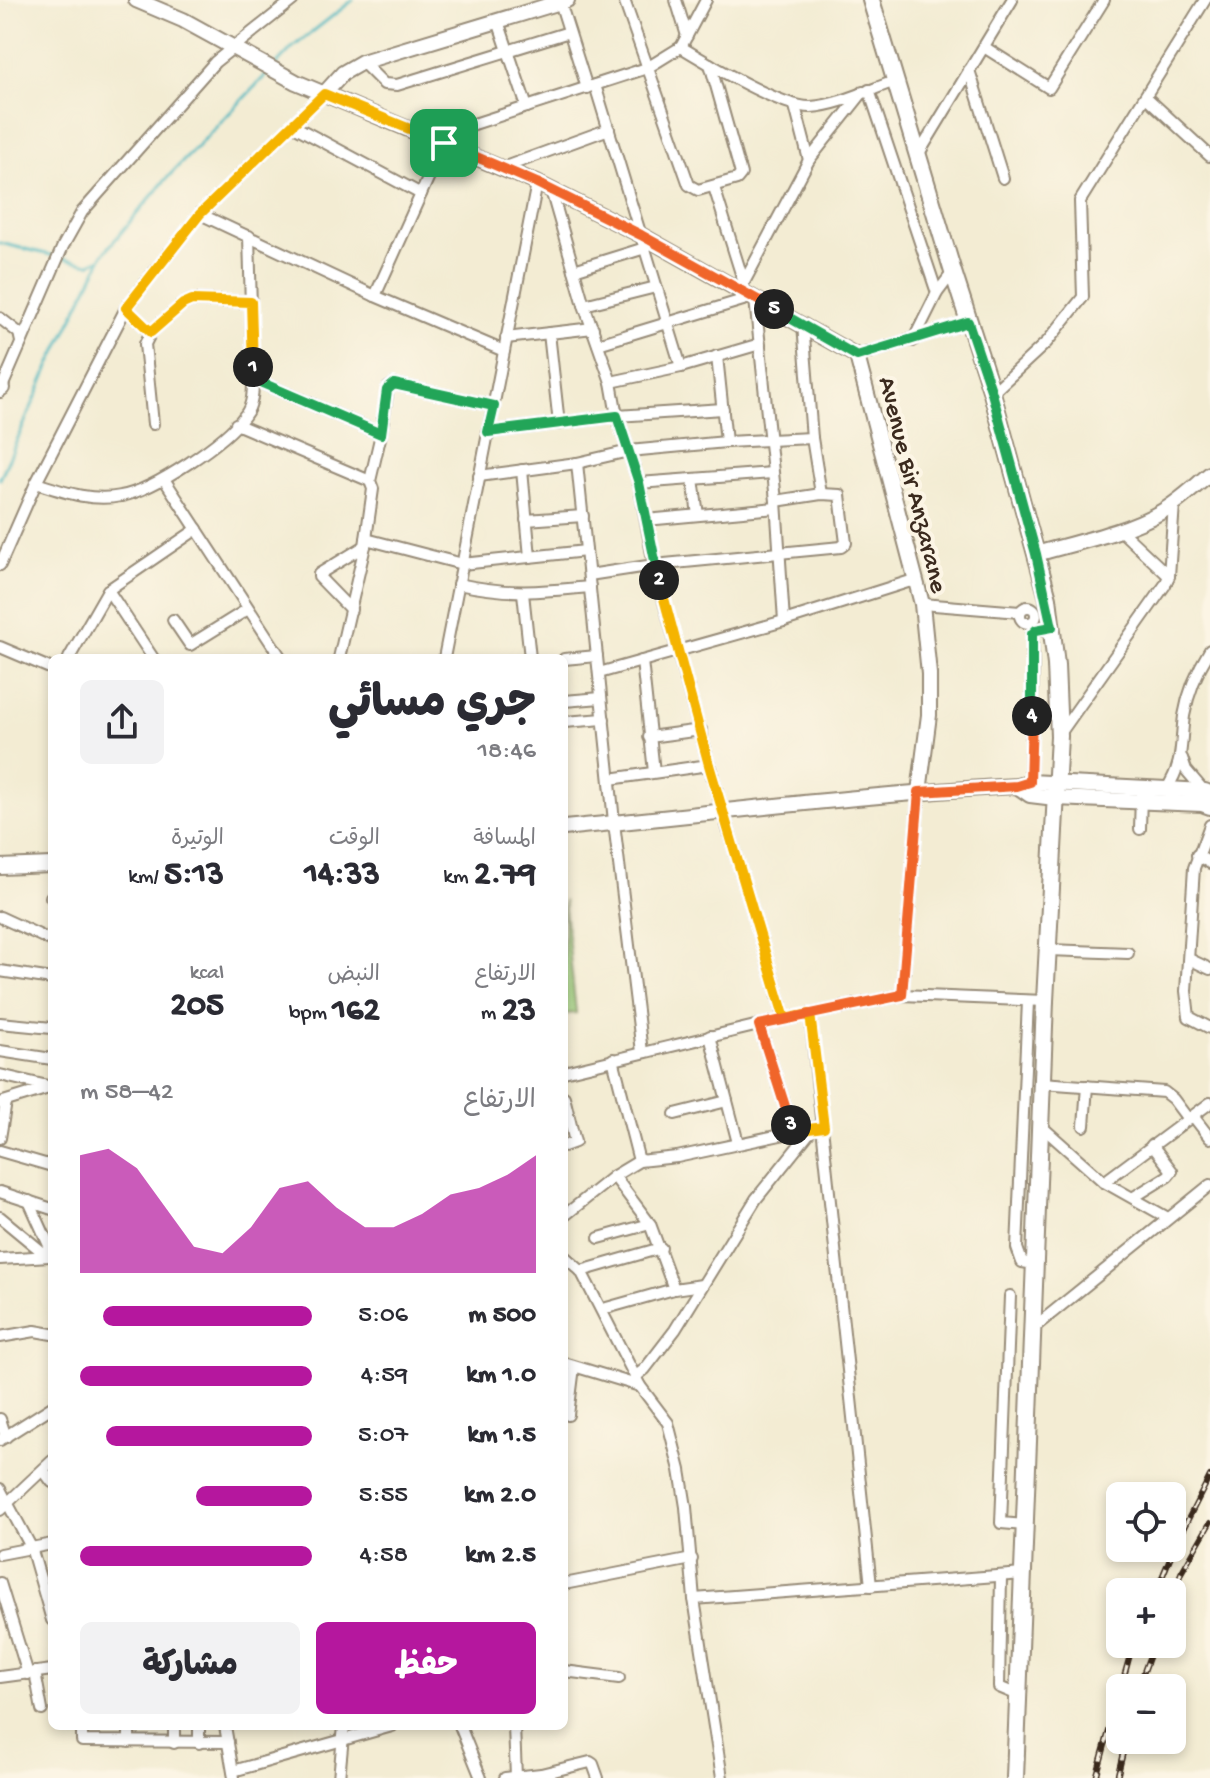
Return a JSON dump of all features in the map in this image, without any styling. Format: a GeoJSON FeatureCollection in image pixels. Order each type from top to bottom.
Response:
{"type":"FeatureCollection","features":[{"type":"Feature","properties":{"kind":"main road"},"geometry":{"type":"LineString","coordinates":[[871,0],[992,393],[1036,554],[1056,665],[1059,736],[1045,1001],[1015,1778]]}},
{"type":"Feature","properties":{"kind":"street","name":"Avenue Bir Anzarane"},"geometry":{"type":"LineString","coordinates":[[136,0],[183,20],[296,82],[537,183],[643,242],[748,291],[857,356],[922,604],[929,674],[929,715],[919,792],[902,995]]}},
{"type":"Feature","properties":{"kind":"street"},"geometry":{"type":"LineString","coordinates":[[1,389],[63,246],[82,212],[232,46],[293,0]]}},
{"type":"Feature","properties":{"kind":"street"},"geometry":{"type":"LineString","coordinates":[[624,0],[689,185],[698,190],[737,179],[741,174],[710,64]]}},
{"type":"Feature","properties":{"kind":"street"},"geometry":{"type":"LineString","coordinates":[[676,0],[687,36]]}},
{"type":"Feature","properties":{"kind":"street"},"geometry":{"type":"LineString","coordinates":[[375,296],[444,143],[474,124],[647,68],[681,47],[706,0]]}},
{"type":"Feature","properties":{"kind":"street"},"geometry":{"type":"LineString","coordinates":[[918,155],[1012,0]]}},
{"type":"Feature","properties":{"kind":"street"},"geometry":{"type":"LineString","coordinates":[[984,47],[1049,88],[1104,0]]}},
{"type":"Feature","properties":{"kind":"street"},"geometry":{"type":"LineString","coordinates":[[992,393],[1047,342],[1083,297],[1080,201],[1205,0]]}},
{"type":"Feature","properties":{"kind":"street"},"geometry":{"type":"LineString","coordinates":[[0,565],[36,483],[126,308],[200,214],[343,73],[362,62],[563,1],[569,32],[609,129],[681,367]]}},
{"type":"Feature","properties":{"kind":"street"},"geometry":{"type":"LineString","coordinates":[[498,21],[527,107]]}},
{"type":"Feature","properties":{"kind":"street"},"geometry":{"type":"LineString","coordinates":[[362,62],[384,84],[397,85],[569,32]]}},
{"type":"Feature","properties":{"kind":"street"},"geometry":{"type":"LineString","coordinates":[[681,47],[795,106],[818,106],[895,81]]}},
{"type":"Feature","properties":{"kind":"street"},"geometry":{"type":"LineString","coordinates":[[969,70],[1003,178]]}},
{"type":"Feature","properties":{"kind":"street"},"geometry":{"type":"LineString","coordinates":[[598,344],[668,322],[748,291],[809,160],[866,91]]}},
{"type":"Feature","properties":{"kind":"street"},"geometry":{"type":"LineString","coordinates":[[866,91],[937,293]]}},
{"type":"Feature","properties":{"kind":"street"},"geometry":{"type":"LineString","coordinates":[[1146,97],[1210,156]]}},
{"type":"Feature","properties":{"kind":"street"},"geometry":{"type":"LineString","coordinates":[[795,106],[809,160]]}},
{"type":"Feature","properties":{"kind":"street"},"geometry":{"type":"LineString","coordinates":[[292,125],[421,194]]}},
{"type":"Feature","properties":{"kind":"street"},"geometry":{"type":"LineString","coordinates":[[502,168],[609,129]]}},
{"type":"Feature","properties":{"kind":"street"},"geometry":{"type":"LineString","coordinates":[[445,654],[537,183]]}},
{"type":"Feature","properties":{"kind":"street"},"geometry":{"type":"LineString","coordinates":[[714,187],[748,291],[760,344],[784,621]]}},
{"type":"Feature","properties":{"kind":"street"},"geometry":{"type":"LineString","coordinates":[[551,190],[584,305],[611,382],[617,416],[639,483],[654,565],[709,765],[785,1019]]}},
{"type":"Feature","properties":{"kind":"street"},"geometry":{"type":"LineString","coordinates":[[200,214],[375,296],[504,351]]}},
{"type":"Feature","properties":{"kind":"street"},"geometry":{"type":"LineString","coordinates":[[36,483],[74,496],[121,496],[164,479],[236,424],[249,409],[253,379],[249,236]]}},
{"type":"Feature","properties":{"kind":"street"},"geometry":{"type":"LineString","coordinates":[[574,270],[643,242]]}},
{"type":"Feature","properties":{"kind":"street"},"geometry":{"type":"LineString","coordinates":[[913,341],[937,293],[953,272]]}},
{"type":"Feature","properties":{"kind":"street"},"geometry":{"type":"LineString","coordinates":[[584,305],[656,287]]}},
{"type":"Feature","properties":{"kind":"street"},"geometry":{"type":"LineString","coordinates":[[153,424],[145,344],[151,332],[192,300],[251,302]]}},
{"type":"Feature","properties":{"kind":"street"},"geometry":{"type":"LineString","coordinates":[[126,308],[151,332]]}},
{"type":"Feature","properties":{"kind":"street"},"geometry":{"type":"LineString","coordinates":[[0,318],[19,333],[21,342]]}},
{"type":"Feature","properties":{"kind":"street"},"geometry":{"type":"LineString","coordinates":[[857,356],[968,322]]}},
{"type":"Feature","properties":{"kind":"street"},"geometry":{"type":"LineString","coordinates":[[803,324],[812,438],[821,494]]}},
{"type":"Feature","properties":{"kind":"street"},"geometry":{"type":"LineString","coordinates":[[506,338],[593,328]]}},
{"type":"Feature","properties":{"kind":"street"},"geometry":{"type":"LineString","coordinates":[[549,333],[559,424]]}},
{"type":"Feature","properties":{"kind":"street"},"geometry":{"type":"LineString","coordinates":[[611,382],[681,367],[760,344]]}},
{"type":"Feature","properties":{"kind":"street"},"geometry":{"type":"LineString","coordinates":[[717,356],[726,442]]}},
{"type":"Feature","properties":{"kind":"street"},"geometry":{"type":"LineString","coordinates":[[253,379],[381,434]]}},
{"type":"Feature","properties":{"kind":"street"},"geometry":{"type":"LineString","coordinates":[[340,654],[366,542],[373,489],[370,481],[387,390],[391,385],[494,406]]}},
{"type":"Feature","properties":{"kind":"street"},"geometry":{"type":"LineString","coordinates":[[488,432],[617,416],[723,409]]}},
{"type":"Feature","properties":{"kind":"street"},"geometry":{"type":"LineString","coordinates":[[236,424],[370,481]]}},
{"type":"Feature","properties":{"kind":"street"},"geometry":{"type":"LineString","coordinates":[[479,476],[577,463],[629,451],[812,438]]}},
{"type":"Feature","properties":{"kind":"street"},"geometry":{"type":"LineString","coordinates":[[577,463],[614,823],[642,1052]]}},
{"type":"Feature","properties":{"kind":"street"},"geometry":{"type":"LineString","coordinates":[[522,470],[530,557]]}},
{"type":"Feature","properties":{"kind":"street"},"geometry":{"type":"LineString","coordinates":[[639,483],[772,473]]}},
{"type":"Feature","properties":{"kind":"street"},"geometry":{"type":"LineString","coordinates":[[1036,554],[1141,522],[1174,504],[1210,474]]}},
{"type":"Feature","properties":{"kind":"street"},"geometry":{"type":"LineString","coordinates":[[164,479],[278,654]]}},
{"type":"Feature","properties":{"kind":"street"},"geometry":{"type":"LineString","coordinates":[[693,479],[698,515]]}},
{"type":"Feature","properties":{"kind":"street"},"geometry":{"type":"LineString","coordinates":[[589,575],[654,565],[841,547],[846,543],[840,495],[821,494],[776,504],[646,520]]}},
{"type":"Feature","properties":{"kind":"street"},"geometry":{"type":"LineString","coordinates":[[1059,736],[1169,576],[1174,504]]}},
{"type":"Feature","properties":{"kind":"street"},"geometry":{"type":"LineString","coordinates":[[526,520],[583,516]]}},
{"type":"Feature","properties":{"kind":"street"},"geometry":{"type":"LineString","coordinates":[[71,654],[108,590],[197,529]]}},
{"type":"Feature","properties":{"kind":"street"},"geometry":{"type":"LineString","coordinates":[[1119,529],[1169,576]]}},
{"type":"Feature","properties":{"kind":"street"},"geometry":{"type":"LineString","coordinates":[[351,610],[319,574],[366,542],[462,564],[586,551]]}},
{"type":"Feature","properties":{"kind":"street"},"geometry":{"type":"LineString","coordinates":[[599,673],[784,621],[914,580]]}},
{"type":"Feature","properties":{"kind":"street"},"geometry":{"type":"LineString","coordinates":[[458,584],[523,593],[590,587]]}},
{"type":"Feature","properties":{"kind":"street"},"geometry":{"type":"LineString","coordinates":[[108,590],[150,654]]}},
{"type":"Feature","properties":{"kind":"street"},"geometry":{"type":"LineString","coordinates":[[523,593],[530,654]]}},
{"type":"Feature","properties":{"kind":"street"},"geometry":{"type":"LineString","coordinates":[[922,604],[1020,612],[1029,606],[1047,619],[1032,634],[1033,668],[1023,784],[1030,795],[1055,791],[1142,796],[1210,807]]}},
{"type":"Feature","properties":{"kind":"street"},"geometry":{"type":"LineString","coordinates":[[173,620],[190,645],[248,609]]}},
{"type":"Feature","properties":{"kind":"street"},"geometry":{"type":"LineString","coordinates":[[0,647],[48,667]]}},
{"type":"Feature","properties":{"kind":"street"},"geometry":{"type":"LineString","coordinates":[[1166,790],[1182,756],[1184,715],[1191,688],[1198,668],[1210,650]]}},
{"type":"Feature","properties":{"kind":"street"},"geometry":{"type":"LineString","coordinates":[[568,659],[597,656]]}},
{"type":"Feature","properties":{"kind":"street"},"geometry":{"type":"LineString","coordinates":[[642,661],[654,772]]}},
{"type":"Feature","properties":{"kind":"street"},"geometry":{"type":"LineString","coordinates":[[1033,668],[1056,665]]}},
{"type":"Feature","properties":{"kind":"street"},"geometry":{"type":"LineString","coordinates":[[568,701],[601,698]]}},
{"type":"Feature","properties":{"kind":"street"},"geometry":{"type":"LineString","coordinates":[[568,722],[604,719]]}},
{"type":"Feature","properties":{"kind":"street"},"geometry":{"type":"LineString","coordinates":[[649,737],[701,730]]}},
{"type":"Feature","properties":{"kind":"street"},"geometry":{"type":"LineString","coordinates":[[1182,756],[1186,770],[1207,792]]}},
{"type":"Feature","properties":{"kind":"street"},"geometry":{"type":"LineString","coordinates":[[610,779],[709,765]]}},
{"type":"Feature","properties":{"kind":"street"},"geometry":{"type":"LineString","coordinates":[[568,828],[723,810],[1023,784]]}},
{"type":"Feature","properties":{"kind":"street"},"geometry":{"type":"LineString","coordinates":[[1142,796],[1166,790],[1207,792]]}},
{"type":"Feature","properties":{"kind":"street"},"geometry":{"type":"LineString","coordinates":[[1140,829],[1142,796]]}},
{"type":"Feature","properties":{"kind":"street"},"geometry":{"type":"LineString","coordinates":[[1210,825],[1197,855],[1191,899],[1186,991],[1189,1017],[1210,1028]]}},
{"type":"Feature","properties":{"kind":"street"},"geometry":{"type":"LineString","coordinates":[[1197,855],[1210,863]]}},
{"type":"Feature","properties":{"kind":"street"},"geometry":{"type":"LineString","coordinates":[[0,867],[48,865]]}},
{"type":"Feature","properties":{"kind":"street"},"geometry":{"type":"LineString","coordinates":[[0,917],[48,939]]}},
{"type":"Feature","properties":{"kind":"street"},"geometry":{"type":"LineString","coordinates":[[1049,950],[1128,953]]}},
{"type":"Feature","properties":{"kind":"street"},"geometry":{"type":"LineString","coordinates":[[1189,959],[1210,969]]}},
{"type":"Feature","properties":{"kind":"street"},"geometry":{"type":"LineString","coordinates":[[0,971],[48,978]]}},
{"type":"Feature","properties":{"kind":"street"},"geometry":{"type":"LineString","coordinates":[[568,1071],[710,1036],[902,995],[1045,1001]]}},
{"type":"Feature","properties":{"kind":"street"},"geometry":{"type":"LineString","coordinates":[[1028,1001],[1017,1248],[1022,1262],[1035,1264]]}},
{"type":"Feature","properties":{"kind":"street"},"geometry":{"type":"LineString","coordinates":[[810,1014],[818,1127],[871,1586]]}},
{"type":"Feature","properties":{"kind":"street"},"geometry":{"type":"LineString","coordinates":[[0,1023],[48,1028]]}},
{"type":"Feature","properties":{"kind":"street"},"geometry":{"type":"LineString","coordinates":[[759,1025],[793,1131]]}},
{"type":"Feature","properties":{"kind":"street"},"geometry":{"type":"LineString","coordinates":[[710,1036],[738,1143]]}},
{"type":"Feature","properties":{"kind":"street"},"geometry":{"type":"LineString","coordinates":[[0,1051],[48,1058]]}},
{"type":"Feature","properties":{"kind":"street"},"geometry":{"type":"LineString","coordinates":[[613,1059],[639,1161]]}},
{"type":"Feature","properties":{"kind":"street"},"geometry":{"type":"LineString","coordinates":[[0,1075],[48,1086]]}},
{"type":"Feature","properties":{"kind":"street"},"geometry":{"type":"LineString","coordinates":[[1042,1083],[1164,1092],[1210,1138]]}},
{"type":"Feature","properties":{"kind":"street"},"geometry":{"type":"LineString","coordinates":[[1084,1126],[1087,1086]]}},
{"type":"Feature","properties":{"kind":"street"},"geometry":{"type":"LineString","coordinates":[[0,1138],[3,1102],[48,1088]]}},
{"type":"Feature","properties":{"kind":"street"},"geometry":{"type":"LineString","coordinates":[[675,1114],[727,1101]]}},
{"type":"Feature","properties":{"kind":"street"},"geometry":{"type":"LineString","coordinates":[[1104,1182],[1210,1103]]}},
{"type":"Feature","properties":{"kind":"street"},"geometry":{"type":"LineString","coordinates":[[568,1114],[575,1143],[568,1145]]}},
{"type":"Feature","properties":{"kind":"street"},"geometry":{"type":"LineString","coordinates":[[1041,1126],[1104,1182],[1168,1218]]}},
{"type":"Feature","properties":{"kind":"street"},"geometry":{"type":"LineString","coordinates":[[568,1213],[614,1176],[639,1161],[677,1157],[818,1127]]}},
{"type":"Feature","properties":{"kind":"street"},"geometry":{"type":"LineString","coordinates":[[638,1382],[756,1199],[818,1127]]}},
{"type":"Feature","properties":{"kind":"street"},"geometry":{"type":"LineString","coordinates":[[1134,1197],[1172,1171],[1152,1145]]}},
{"type":"Feature","properties":{"kind":"street"},"geometry":{"type":"LineString","coordinates":[[0,1151],[48,1165]]}},
{"type":"Feature","properties":{"kind":"street"},"geometry":{"type":"LineString","coordinates":[[614,1176],[650,1224],[674,1289]]}},
{"type":"Feature","properties":{"kind":"street"},"geometry":{"type":"LineString","coordinates":[[1032,1329],[1210,1185]]}},
{"type":"Feature","properties":{"kind":"street"},"geometry":{"type":"LineString","coordinates":[[0,1192],[48,1208]]}},
{"type":"Feature","properties":{"kind":"street"},"geometry":{"type":"LineString","coordinates":[[29,1201],[48,1250]]}},
{"type":"Feature","properties":{"kind":"street"},"geometry":{"type":"LineString","coordinates":[[0,1217],[48,1253]]}},
{"type":"Feature","properties":{"kind":"street"},"geometry":{"type":"LineString","coordinates":[[599,1238],[650,1224]]}},
{"type":"Feature","properties":{"kind":"street"},"geometry":{"type":"LineString","coordinates":[[581,1271],[661,1248]]}},
{"type":"Feature","properties":{"kind":"street"},"geometry":{"type":"LineString","coordinates":[[0,1259],[48,1255]]}},
{"type":"Feature","properties":{"kind":"street"},"geometry":{"type":"LineString","coordinates":[[568,1260],[581,1271],[638,1382],[668,1423],[680,1470],[694,1599],[722,1778]]}},
{"type":"Feature","properties":{"kind":"street"},"geometry":{"type":"LineString","coordinates":[[603,1309],[674,1289],[702,1285]]}},
{"type":"Feature","properties":{"kind":"street"},"geometry":{"type":"LineString","coordinates":[[1010,1296],[1001,1523],[1025,1525]]}},
{"type":"Feature","properties":{"kind":"street"},"geometry":{"type":"LineString","coordinates":[[0,1337],[35,1331],[48,1333]]}},
{"type":"Feature","properties":{"kind":"street"},"geometry":{"type":"LineString","coordinates":[[568,1415],[569,1365],[638,1382]]}},
{"type":"Feature","properties":{"kind":"street"},"geometry":{"type":"LineString","coordinates":[[0,1419],[3,1438],[48,1410]]}},
{"type":"Feature","properties":{"kind":"street"},"geometry":{"type":"LineString","coordinates":[[4,1506],[48,1465]]}},
{"type":"Feature","properties":{"kind":"street"},"geometry":{"type":"LineString","coordinates":[[43,1470],[48,1477]]}},
{"type":"Feature","properties":{"kind":"street"},"geometry":{"type":"LineString","coordinates":[[0,1489],[4,1506],[31,1547],[48,1606]]}},
{"type":"Feature","properties":{"kind":"street"},"geometry":{"type":"LineString","coordinates":[[0,1554],[48,1545]]}},
{"type":"Feature","properties":{"kind":"street"},"geometry":{"type":"LineString","coordinates":[[568,1583],[692,1559]]}},
{"type":"Feature","properties":{"kind":"street"},"geometry":{"type":"LineString","coordinates":[[694,1599],[1023,1574]]}},
{"type":"Feature","properties":{"kind":"street"},"geometry":{"type":"LineString","coordinates":[[1001,1576],[999,1687],[1018,1695]]}},
{"type":"Feature","properties":{"kind":"street"},"geometry":{"type":"LineString","coordinates":[[0,1583],[42,1710]]}},
{"type":"Feature","properties":{"kind":"street"},"geometry":{"type":"LineString","coordinates":[[0,1677],[48,1671]]}},
{"type":"Feature","properties":{"kind":"street"},"geometry":{"type":"LineString","coordinates":[[568,1672],[619,1678]]}},
{"type":"Feature","properties":{"kind":"street"},"geometry":{"type":"LineString","coordinates":[[82,1730],[82,1741],[228,1742]]}},
{"type":"Feature","properties":{"kind":"street"},"geometry":{"type":"LineString","coordinates":[[129,1730],[129,1742]]}},
{"type":"Feature","properties":{"kind":"street"},"geometry":{"type":"LineString","coordinates":[[174,1730],[174,1743]]}},
{"type":"Feature","properties":{"kind":"street"},"geometry":{"type":"LineString","coordinates":[[199,1730],[199,1743]]}},
{"type":"Feature","properties":{"kind":"street"},"geometry":{"type":"LineString","coordinates":[[226,1730],[234,1774],[377,1730]]}},
{"type":"Feature","properties":{"kind":"street"},"geometry":{"type":"LineString","coordinates":[[339,1778],[343,1730]]}},
{"type":"Feature","properties":{"kind":"street"},"geometry":{"type":"LineString","coordinates":[[462,1730],[481,1778]]}},
{"type":"Feature","properties":{"kind":"street"},"geometry":{"type":"LineString","coordinates":[[514,1730],[510,1777],[590,1762],[598,1778]]}},
{"type":"Feature","properties":{"kind":"green space"},"geometry":{"type":"Polygon","coordinates":[[[568,938],[576,1013],[568,1014],[568,938]]]}},
{"type":"Feature","properties":{"kind":"waterway"},"geometry":{"type":"LineString","coordinates":[[276,65],[293,47],[353,0]]}},
{"type":"Feature","properties":{"kind":"waterway"},"geometry":{"type":"LineString","coordinates":[[0,479],[104,253],[167,178],[268,73]]}},
{"type":"Feature","properties":{"kind":"waterway"},"geometry":{"type":"LineString","coordinates":[[0,243],[55,256]]}},
{"type":"Feature","properties":{"kind":"waterway"},"geometry":{"type":"LineString","coordinates":[[62,258],[90,264],[100,259]]}},
{"type":"Feature","properties":{"kind":"railway"},"geometry":{"type":"LineString","coordinates":[[1162,1578],[1210,1476]]}},
{"type":"Feature","properties":{"kind":"railway"},"geometry":{"type":"LineString","coordinates":[[1179,1578],[1210,1523]]}},
{"type":"Feature","properties":{"kind":"railway"},"geometry":{"type":"LineString","coordinates":[[1096,1778],[1129,1658]]}},
{"type":"Feature","properties":{"kind":"railway"},"geometry":{"type":"LineString","coordinates":[[1143,1674],[1149,1658]]}},
{"type":"Feature","properties":{"kind":"railway"},"geometry":{"type":"LineString","coordinates":[[1117,1778],[1123,1754]]}},
{"type":"Feature","properties":{"kind":"route"},"geometry":{"type":"LineString","coordinates":[[444,143],[324,94],[200,214],[126,308],[151,332],[192,300],[251,302],[253,379],[381,434],[387,390],[394,384],[494,406],[488,432],[617,416],[639,483],[654,565],[709,765],[785,1019],[810,1014],[824,1127],[793,1131],[759,1025],[810,1014],[902,995],[919,792],[1017,786],[1030,782],[1032,634],[1036,630],[1052,627],[1048,598],[992,393],[968,322],[857,356],[641,235],[537,183],[444,143]]}}]}
